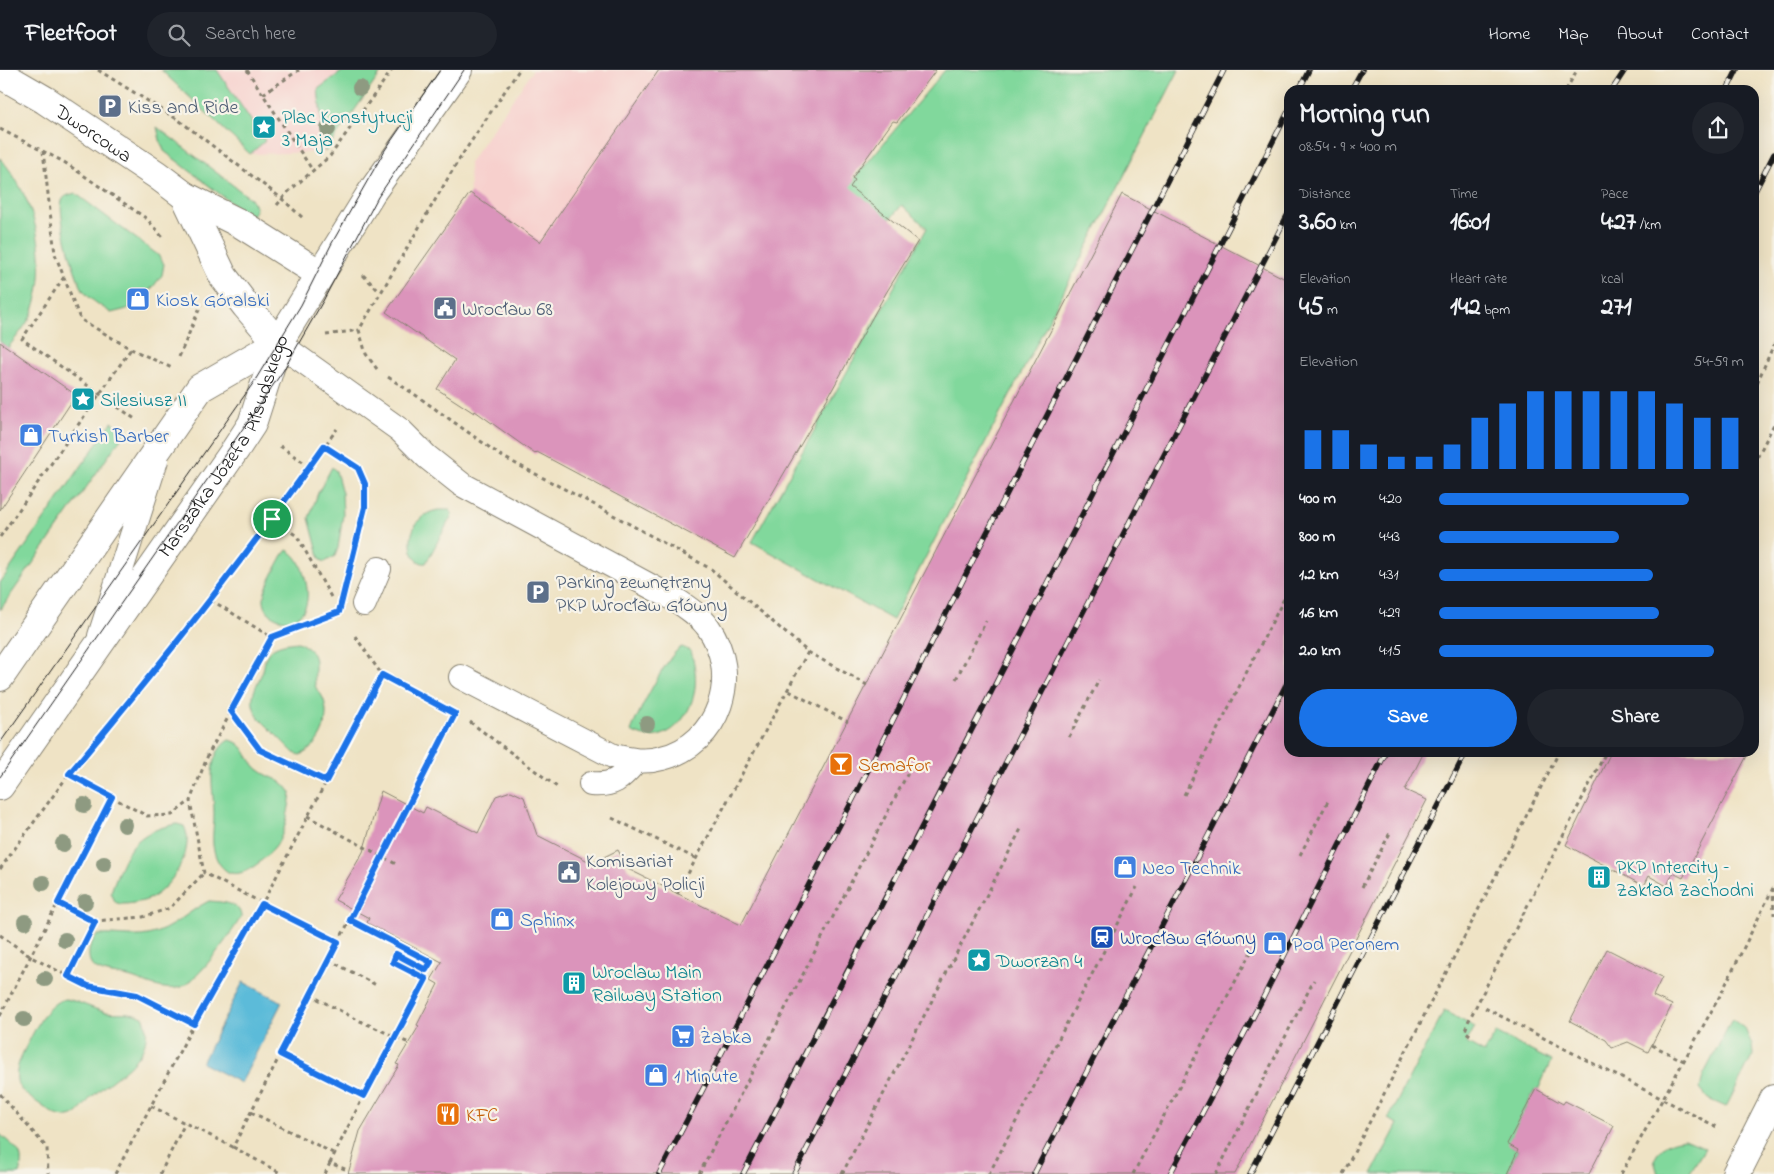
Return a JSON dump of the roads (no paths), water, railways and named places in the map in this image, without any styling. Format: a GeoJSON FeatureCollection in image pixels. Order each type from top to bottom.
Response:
{"type":"FeatureCollection","features":[{"type":"Feature","properties":{"kind":"street"},"geometry":{"type":"LineString","coordinates":[[278,343],[371,193],[458,70]]}},
{"type":"Feature","properties":{"kind":"street","name":"Dworcowa"},"geometry":{"type":"LineString","coordinates":[[0,74],[53,106],[157,175],[185,196],[241,224],[320,274]]}},
{"type":"Feature","properties":{"kind":"street","name":"Dworcowa"},"geometry":{"type":"LineString","coordinates":[[185,196],[223,276],[278,343]]}},
{"type":"Feature","properties":{"kind":"street","name":"Marszałka Józefa Piłsudskiego"},"geometry":{"type":"LineString","coordinates":[[0,677],[200,388],[278,343]]}},
{"type":"Feature","properties":{"kind":"street","name":"Marszałka Józefa Piłsudskiego"},"geometry":{"type":"LineString","coordinates":[[0,786],[236,450],[252,424],[278,343]]}},
{"type":"Feature","properties":{"kind":"street"},"geometry":{"type":"LineString","coordinates":[[1736,1174],[1774,1099]]}},
{"type":"Feature","properties":{"kind":"lane"},"geometry":{"type":"LineString","coordinates":[[278,343],[400,430],[427,457],[461,484],[676,600],[694,612],[707,626],[722,654],[724,685],[721,703],[710,725],[697,739],[674,754],[661,759],[636,761],[613,756],[461,677]]}},
{"type":"Feature","properties":{"kind":"lane"},"geometry":{"type":"LineString","coordinates":[[96,649],[160,447]]}},
{"type":"Feature","properties":{"kind":"lane"},"geometry":{"type":"LineString","coordinates":[[364,604],[379,569]]}},
{"type":"Feature","properties":{"kind":"lane"},"geometry":{"type":"LineString","coordinates":[[591,784],[605,785],[622,777],[636,761]]}},
{"type":"Feature","properties":{"kind":"water"},"geometry":{"type":"Polygon","coordinates":[[[243,982],[282,1002],[241,1083],[202,1063],[243,982]]]}},
{"type":"Feature","properties":{"kind":"tram line"},"geometry":{"type":"LineString","coordinates":[[0,743],[254,382],[301,305],[332,243],[385,150],[440,70]]}},
{"type":"Feature","properties":{"kind":"tram line"},"geometry":{"type":"LineString","coordinates":[[0,777],[283,371],[323,301],[378,197],[464,70]]}},
{"type":"Feature","properties":{"kind":"railway"},"geometry":{"type":"LineString","coordinates":[[659,1174],[863,780],[976,554],[1224,70]]}},
{"type":"Feature","properties":{"kind":"railway"},"geometry":{"type":"LineString","coordinates":[[1302,85],[1309,70]]}},
{"type":"Feature","properties":{"kind":"railway"},"geometry":{"type":"LineString","coordinates":[[1354,85],[1362,70]]}},
{"type":"Feature","properties":{"kind":"railway"},"geometry":{"type":"LineString","coordinates":[[1615,85],[1625,70]]}},
{"type":"Feature","properties":{"kind":"railway"},"geometry":{"type":"LineString","coordinates":[[1730,85],[1737,70]]}},
{"type":"Feature","properties":{"kind":"railway"},"geometry":{"type":"LineString","coordinates":[[743,1174],[1284,120]]}},
{"type":"Feature","properties":{"kind":"railway"},"geometry":{"type":"LineString","coordinates":[[1759,183],[1774,154]]}},
{"type":"Feature","properties":{"kind":"railway"},"geometry":{"type":"LineString","coordinates":[[794,1174],[1284,222]]}},
{"type":"Feature","properties":{"kind":"railway"},"geometry":{"type":"LineString","coordinates":[[1034,1174],[1284,689]]}},
{"type":"Feature","properties":{"kind":"railway"},"geometry":{"type":"LineString","coordinates":[[1170,1174],[1263,998],[1384,757]]}},
{"type":"Feature","properties":{"kind":"railway"},"geometry":{"type":"LineString","coordinates":[[1250,1174],[1463,757]]}},
{"type":"Feature","properties":{"kind":"place","name":"Kiss and Ride"},"geometry":{"type":"Point","coordinates":[110,106]}},
{"type":"Feature","properties":{"kind":"place","name":"Plac Konstytucji 3 Maja"},"geometry":{"type":"Point","coordinates":[264,127]}},
{"type":"Feature","properties":{"kind":"place","name":"Kiosk Góralski"},"geometry":{"type":"Point","coordinates":[138,299]}},
{"type":"Feature","properties":{"kind":"place","name":"Wrocław 68"},"geometry":{"type":"Point","coordinates":[445,308]}},
{"type":"Feature","properties":{"kind":"place","name":"Silesiusz II"},"geometry":{"type":"Point","coordinates":[83,399]}},
{"type":"Feature","properties":{"kind":"place","name":"Turkish Barber"},"geometry":{"type":"Point","coordinates":[31,435]}},
{"type":"Feature","properties":{"kind":"place","name":"Parking zewnętrzny PKP Wrocław Główny"},"geometry":{"type":"Point","coordinates":[538,592]}},
{"type":"Feature","properties":{"kind":"place","name":"Semafor"},"geometry":{"type":"Point","coordinates":[841,764]}},
{"type":"Feature","properties":{"kind":"place","name":"Neo Technik"},"geometry":{"type":"Point","coordinates":[1125,867]}},
{"type":"Feature","properties":{"kind":"place","name":"Komisariat Kolejowy Policji"},"geometry":{"type":"Point","coordinates":[569,872]}},
{"type":"Feature","properties":{"kind":"place","name":"PKP Intercity – Zakład Zachodni"},"geometry":{"type":"Point","coordinates":[1599,877]}},
{"type":"Feature","properties":{"kind":"place","name":"Sphinx"},"geometry":{"type":"Point","coordinates":[502,919]}},
{"type":"Feature","properties":{"kind":"place","name":"Wrocław Główny"},"geometry":{"type":"Point","coordinates":[1102,937]}},
{"type":"Feature","properties":{"kind":"place","name":"Pod Peronem"},"geometry":{"type":"Point","coordinates":[1275,943]}},
{"type":"Feature","properties":{"kind":"place","name":"Dworzan 4"},"geometry":{"type":"Point","coordinates":[979,960]}},
{"type":"Feature","properties":{"kind":"place","name":"Wroclaw Main Railway Station"},"geometry":{"type":"Point","coordinates":[574,983]}},
{"type":"Feature","properties":{"kind":"place","name":"Żabka"},"geometry":{"type":"Point","coordinates":[683,1036]}},
{"type":"Feature","properties":{"kind":"place","name":"1 Minute"},"geometry":{"type":"Point","coordinates":[656,1075]}},
{"type":"Feature","properties":{"kind":"place","name":"KFC"},"geometry":{"type":"Point","coordinates":[448,1114]}}]}
